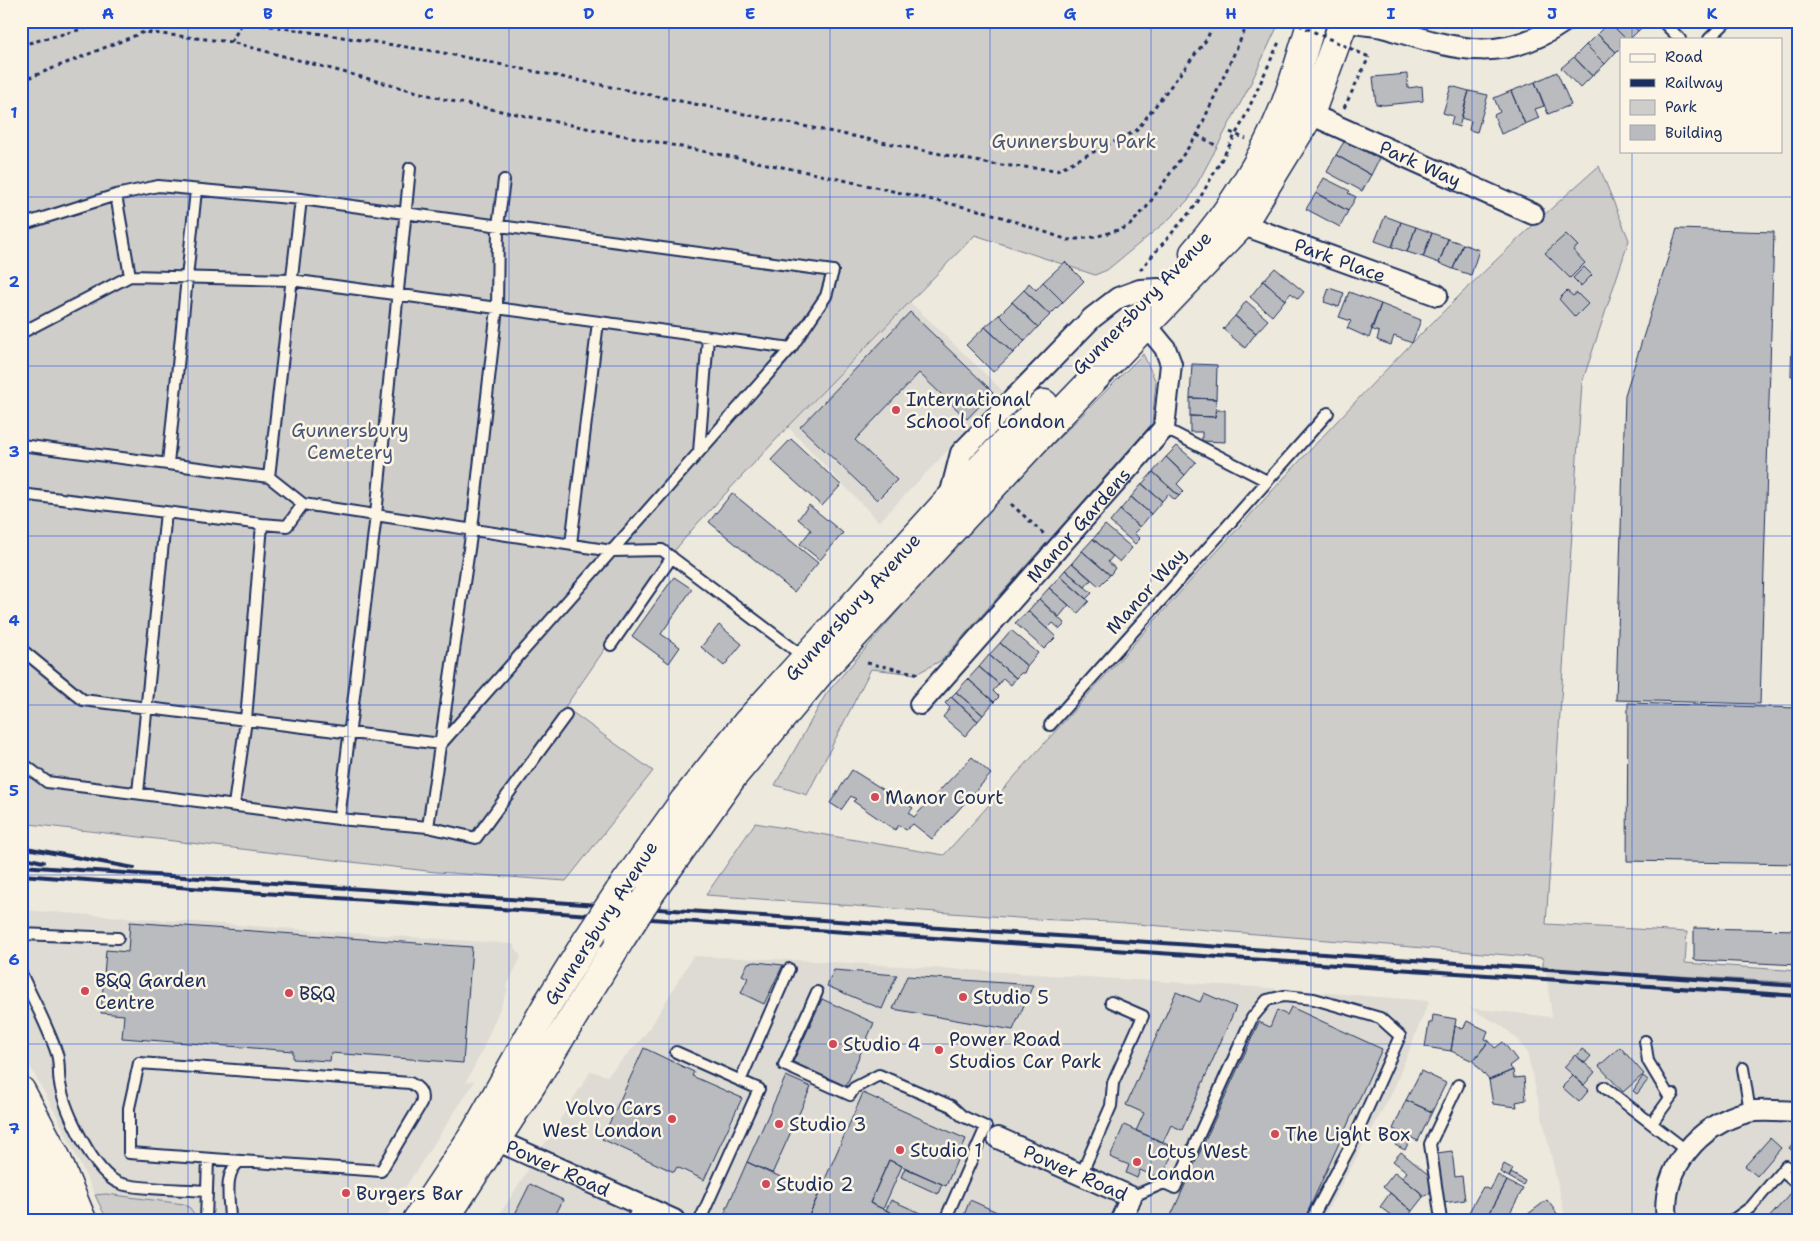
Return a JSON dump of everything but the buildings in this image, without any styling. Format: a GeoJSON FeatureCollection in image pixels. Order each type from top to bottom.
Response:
{"type":"FeatureCollection","features":[{"type":"Feature","properties":{"kind":"highway","name":"Gunnersbury Avenue"},"geometry":{"type":"LineString","coordinates":[[444,1220],[649,895],[733,776],[822,670],[1042,433],[1243,223],[1310,114],[1344,21]]}},
{"type":"Feature","properties":{"kind":"highway","name":"Gunnersbury Avenue"},"geometry":{"type":"LineString","coordinates":[[416,1220],[475,1133],[547,1005],[588,939],[619,892],[696,785],[746,724],[807,659],[859,597],[949,500],[1207,239],[1259,163],[1284,108],[1306,23]]}},
{"type":"Feature","properties":{"kind":"highway"},"geometry":{"type":"LineString","coordinates":[[21,1092],[56,1157],[82,1220]]}},
{"type":"Feature","properties":{"kind":"highway"},"geometry":{"type":"LineString","coordinates":[[21,1143],[57,1220]]}},
{"type":"Feature","properties":{"kind":"highway"},"geometry":{"type":"LineString","coordinates":[[21,1199],[30,1220]]}},
{"type":"Feature","properties":{"kind":"street"},"geometry":{"type":"LineString","coordinates":[[1349,21],[1357,24],[1375,24],[1444,45],[1472,50],[1516,47],[1545,35],[1565,21]]}},
{"type":"Feature","properties":{"kind":"street","name":"Park Way"},"geometry":{"type":"LineString","coordinates":[[1310,114],[1532,214]]}},
{"type":"Feature","properties":{"kind":"street","name":"Park Place"},"geometry":{"type":"LineString","coordinates":[[1243,223],[1252,228],[1436,295]]}},
{"type":"Feature","properties":{"kind":"street"},"geometry":{"type":"LineString","coordinates":[[949,500],[961,453],[1092,318],[1118,298],[1140,290],[1159,289]]}},
{"type":"Feature","properties":{"kind":"street"},"geometry":{"type":"LineString","coordinates":[[1146,326],[1165,348],[1171,364],[1164,428]]}},
{"type":"Feature","properties":{"kind":"street","name":"Manor Gardens"},"geometry":{"type":"LineString","coordinates":[[920,704],[1057,546],[1164,428]]}},
{"type":"Feature","properties":{"kind":"street"},"geometry":{"type":"LineString","coordinates":[[1667,1220],[1667,1201],[1672,1176],[1687,1150],[1712,1127],[1726,1119],[1750,1112],[1799,1112]]}},
{"type":"Feature","properties":{"kind":"street","name":"Power Road"},"geometry":{"type":"LineString","coordinates":[[998,1138],[1130,1197],[1121,1220]]}},
{"type":"Feature","properties":{"kind":"street","name":"Power Road"},"geometry":{"type":"LineString","coordinates":[[496,1140],[636,1212],[674,1220]]}},
{"type":"Feature","properties":{"kind":"lane"},"geometry":{"type":"LineString","coordinates":[[1662,21],[1679,38]]}},
{"type":"Feature","properties":{"kind":"lane"},"geometry":{"type":"LineString","coordinates":[[1710,38],[1727,21]]}},
{"type":"Feature","properties":{"kind":"lane"},"geometry":{"type":"LineString","coordinates":[[339,819],[376,515],[396,294],[410,168]]}},
{"type":"Feature","properties":{"kind":"lane"},"geometry":{"type":"LineString","coordinates":[[428,827],[472,529],[496,308],[498,226],[504,180]]}},
{"type":"Feature","properties":{"kind":"lane"},"geometry":{"type":"LineString","coordinates":[[21,225],[116,195],[158,186],[301,199],[833,271],[826,296],[790,348],[441,744]]}},
{"type":"Feature","properties":{"kind":"lane"},"geometry":{"type":"LineString","coordinates":[[168,463],[196,190]]}},
{"type":"Feature","properties":{"kind":"lane"},"geometry":{"type":"LineString","coordinates":[[116,195],[130,276]]}},
{"type":"Feature","properties":{"kind":"lane"},"geometry":{"type":"LineString","coordinates":[[269,477],[301,199]]}},
{"type":"Feature","properties":{"kind":"lane"},"geometry":{"type":"LineString","coordinates":[[21,333],[130,276],[291,280],[790,348]]}},
{"type":"Feature","properties":{"kind":"lane"},"geometry":{"type":"LineString","coordinates":[[571,544],[598,322]]}},
{"type":"Feature","properties":{"kind":"lane"},"geometry":{"type":"LineString","coordinates":[[699,452],[708,337]]}},
{"type":"Feature","properties":{"kind":"lane","name":"Manor Way"},"geometry":{"type":"LineString","coordinates":[[1050,725],[1328,413]]}},
{"type":"Feature","properties":{"kind":"lane"},"geometry":{"type":"LineString","coordinates":[[1164,428],[1267,481]]}},
{"type":"Feature","properties":{"kind":"lane"},"geometry":{"type":"LineString","coordinates":[[21,445],[269,477],[303,504],[612,551],[662,550],[807,659]]}},
{"type":"Feature","properties":{"kind":"lane"},"geometry":{"type":"LineString","coordinates":[[21,494],[287,526],[303,504]]}},
{"type":"Feature","properties":{"kind":"lane"},"geometry":{"type":"LineString","coordinates":[[138,793],[166,512]]}},
{"type":"Feature","properties":{"kind":"lane"},"geometry":{"type":"LineString","coordinates":[[234,806],[246,720],[262,524]]}},
{"type":"Feature","properties":{"kind":"lane"},"geometry":{"type":"LineString","coordinates":[[611,645],[672,557]]}},
{"type":"Feature","properties":{"kind":"lane"},"geometry":{"type":"LineString","coordinates":[[21,649],[83,700],[441,744]]}},
{"type":"Feature","properties":{"kind":"lane"},"geometry":{"type":"LineString","coordinates":[[21,762],[48,782],[339,819],[428,827],[476,838],[566,715]]}},
{"type":"Feature","properties":{"kind":"lane"},"geometry":{"type":"LineString","coordinates":[[21,934],[118,938]]}},
{"type":"Feature","properties":{"kind":"lane"},"geometry":{"type":"LineString","coordinates":[[740,1081],[789,969]]}},
{"type":"Feature","properties":{"kind":"lane"},"geometry":{"type":"LineString","coordinates":[[21,973],[57,1055],[60,1085],[66,1104],[90,1155],[100,1170],[109,1178],[128,1186],[207,1191]]}},
{"type":"Feature","properties":{"kind":"lane"},"geometry":{"type":"LineString","coordinates":[[817,992],[784,1065],[850,1095],[854,1088],[879,1076],[951,1106],[962,1116],[986,1127],[945,1220]]}},
{"type":"Feature","properties":{"kind":"lane"},"geometry":{"type":"LineString","coordinates":[[1130,1197],[1164,1183],[1175,1188],[1252,1018],[1267,1000],[1284,996],[1314,999],[1380,1018],[1400,1036],[1353,1141],[1311,1220]]}},
{"type":"Feature","properties":{"kind":"lane"},"geometry":{"type":"LineString","coordinates":[[1081,1176],[1111,1106],[1113,1084],[1143,1016],[1111,1002]]}},
{"type":"Feature","properties":{"kind":"lane"},"geometry":{"type":"LineString","coordinates":[[1645,1041],[1648,1061],[1672,1096],[1652,1124]]}},
{"type":"Feature","properties":{"kind":"lane"},"geometry":{"type":"LineString","coordinates":[[676,1052],[759,1090],[700,1220]]}},
{"type":"Feature","properties":{"kind":"lane"},"geometry":{"type":"LineString","coordinates":[[139,1063],[410,1083],[421,1090],[422,1104],[381,1171],[208,1159],[129,1153],[129,1108],[139,1063]]}},
{"type":"Feature","properties":{"kind":"lane"},"geometry":{"type":"LineString","coordinates":[[1743,1068],[1750,1112]]}},
{"type":"Feature","properties":{"kind":"lane"},"geometry":{"type":"LineString","coordinates":[[1441,1220],[1430,1144],[1458,1085]]}},
{"type":"Feature","properties":{"kind":"lane"},"geometry":{"type":"LineString","coordinates":[[1604,1087],[1687,1150]]}},
{"type":"Feature","properties":{"kind":"lane"},"geometry":{"type":"LineString","coordinates":[[206,1220],[208,1159]]}},
{"type":"Feature","properties":{"kind":"lane"},"geometry":{"type":"LineString","coordinates":[[230,1220],[230,1176],[235,1166],[241,1161]]}},
{"type":"Feature","properties":{"kind":"lane"},"geometry":{"type":"LineString","coordinates":[[1733,1220],[1751,1206],[1784,1168],[1798,1185]]}},
{"type":"Feature","properties":{"kind":"path"},"geometry":{"type":"LineString","coordinates":[[21,45],[113,21]]}},
{"type":"Feature","properties":{"kind":"path"},"geometry":{"type":"LineString","coordinates":[[238,21],[439,52],[990,164],[1058,170],[1136,131],[1208,39],[1214,21]]}},
{"type":"Feature","properties":{"kind":"path"},"geometry":{"type":"LineString","coordinates":[[21,81],[144,32],[231,42],[451,101],[807,172],[987,212],[1068,240],[1095,237],[1128,227],[1146,208],[1197,135],[1249,21]]}},
{"type":"Feature","properties":{"kind":"path"},"geometry":{"type":"LineString","coordinates":[[231,42],[243,22]]}},
{"type":"Feature","properties":{"kind":"path"},"geometry":{"type":"LineString","coordinates":[[1306,23],[1369,57],[1344,108]]}},
{"type":"Feature","properties":{"kind":"path"},"geometry":{"type":"LineString","coordinates":[[1118,298],[1128,283],[1196,205],[1236,135],[1281,39]]}},
{"type":"Feature","properties":{"kind":"path"},"geometry":{"type":"LineString","coordinates":[[1230,132],[1246,140],[1248,134]]}},
{"type":"Feature","properties":{"kind":"path"},"geometry":{"type":"LineString","coordinates":[[1197,135],[1217,146]]}},
{"type":"Feature","properties":{"kind":"path"},"geometry":{"type":"LineString","coordinates":[[1011,504],[1057,546]]}},
{"type":"Feature","properties":{"kind":"path"},"geometry":{"type":"LineString","coordinates":[[867,663],[942,678]]}},
{"type":"Feature","properties":{"kind":"shaded area","name":"International School of London"},"geometry":{"type":"Polygon","coordinates":[[[910,302],[1004,392],[879,522],[788,427],[910,302]]]}},
{"type":"Feature","properties":{"kind":"shaded area"},"geometry":{"type":"Polygon","coordinates":[[[21,910],[513,944],[521,957],[506,988],[508,989],[482,1051],[466,1082],[475,1081],[384,1220],[107,1220],[56,1114],[21,1050],[21,910]]]}},
{"type":"Feature","properties":{"kind":"shaded area"},"geometry":{"type":"Polygon","coordinates":[[[693,956],[816,961],[1256,987],[1429,1001],[1392,1093],[1322,1220],[496,1220],[591,1071],[607,1076],[638,1043],[650,1028],[693,956]]]}},
{"type":"Feature","properties":{"kind":"shaded area"},"geometry":{"type":"Polygon","coordinates":[[[1544,958],[1799,975],[1799,1220],[1566,1220],[1527,1052],[1514,1036],[1502,1026],[1469,1008],[1552,1017],[1544,958]]]}},
{"type":"Feature","properties":{"kind":"green space","name":"Gunnersbury Cemetery"},"geometry":{"type":"Polygon","coordinates":[[[21,21],[1280,21],[1248,89],[1189,199],[1168,220],[1107,270],[1095,275],[975,235],[788,427],[696,525],[661,567],[565,707],[653,771],[566,881],[436,872],[21,823],[21,21]]]}},
{"type":"Feature","properties":{"kind":"green space"},"geometry":{"type":"Polygon","coordinates":[[[1599,166],[1629,240],[1582,383],[1546,924],[1687,932],[1685,963],[1799,971],[1799,983],[1543,968],[1543,958],[1113,922],[1032,919],[706,895],[755,823],[944,855],[1241,524],[1340,418],[1440,314],[1545,214],[1599,166]]]}},
{"type":"Feature","properties":{"kind":"green space"},"geometry":{"type":"Polygon","coordinates":[[[1143,354],[1156,382],[1152,424],[942,660],[916,674],[871,669],[807,795],[775,785],[826,694],[975,522],[1143,354]]]}},
{"type":"Feature","properties":{"kind":"green space"},"geometry":{"type":"Polygon","coordinates":[[[106,1194],[184,1204],[190,1208],[198,1220],[107,1220],[95,1195],[106,1194]]]}},
{"type":"Feature","properties":{"kind":"railway"},"geometry":{"type":"LineString","coordinates":[[21,847],[134,868]]}},
{"type":"Feature","properties":{"kind":"railway"},"geometry":{"type":"LineString","coordinates":[[21,857],[43,862]]}},
{"type":"Feature","properties":{"kind":"railway"},"geometry":{"type":"LineString","coordinates":[[21,866],[1799,986]]}},
{"type":"Feature","properties":{"kind":"railway"},"geometry":{"type":"LineString","coordinates":[[21,875],[218,890],[1799,996]]}},
{"type":"Feature","properties":{"kind":"place","name":"International School of London"},"geometry":{"type":"Point","coordinates":[896,410]}},
{"type":"Feature","properties":{"kind":"place","name":"Manor Court"},"geometry":{"type":"Point","coordinates":[875,797]}},
{"type":"Feature","properties":{"kind":"place","name":"B&Q Garden Centre"},"geometry":{"type":"Point","coordinates":[85,991]}},
{"type":"Feature","properties":{"kind":"place","name":"B&Q"},"geometry":{"type":"Point","coordinates":[289,993]}},
{"type":"Feature","properties":{"kind":"place","name":"Studio 5"},"geometry":{"type":"Point","coordinates":[963,997]}},
{"type":"Feature","properties":{"kind":"place","name":"Studio 4"},"geometry":{"type":"Point","coordinates":[833,1044]}},
{"type":"Feature","properties":{"kind":"place","name":"Power Road Studios Car Park"},"geometry":{"type":"Point","coordinates":[939,1050]}},
{"type":"Feature","properties":{"kind":"place","name":"Volvo Cars West London"},"geometry":{"type":"Point","coordinates":[672,1119]}},
{"type":"Feature","properties":{"kind":"place","name":"Studio 3"},"geometry":{"type":"Point","coordinates":[779,1124]}},
{"type":"Feature","properties":{"kind":"place","name":"The Light Box"},"geometry":{"type":"Point","coordinates":[1275,1134]}},
{"type":"Feature","properties":{"kind":"place","name":"Studio 1"},"geometry":{"type":"Point","coordinates":[900,1150]}},
{"type":"Feature","properties":{"kind":"place","name":"Lotus West London"},"geometry":{"type":"Point","coordinates":[1137,1162]}},
{"type":"Feature","properties":{"kind":"place","name":"Studio 2"},"geometry":{"type":"Point","coordinates":[766,1184]}},
{"type":"Feature","properties":{"kind":"place","name":"Burgers Bar"},"geometry":{"type":"Point","coordinates":[346,1193]}},
{"type":"Feature","properties":{"kind":"park label","name":"Gunnersbury Park"},"geometry":{"type":"Point","coordinates":[1074,141]}}]}
